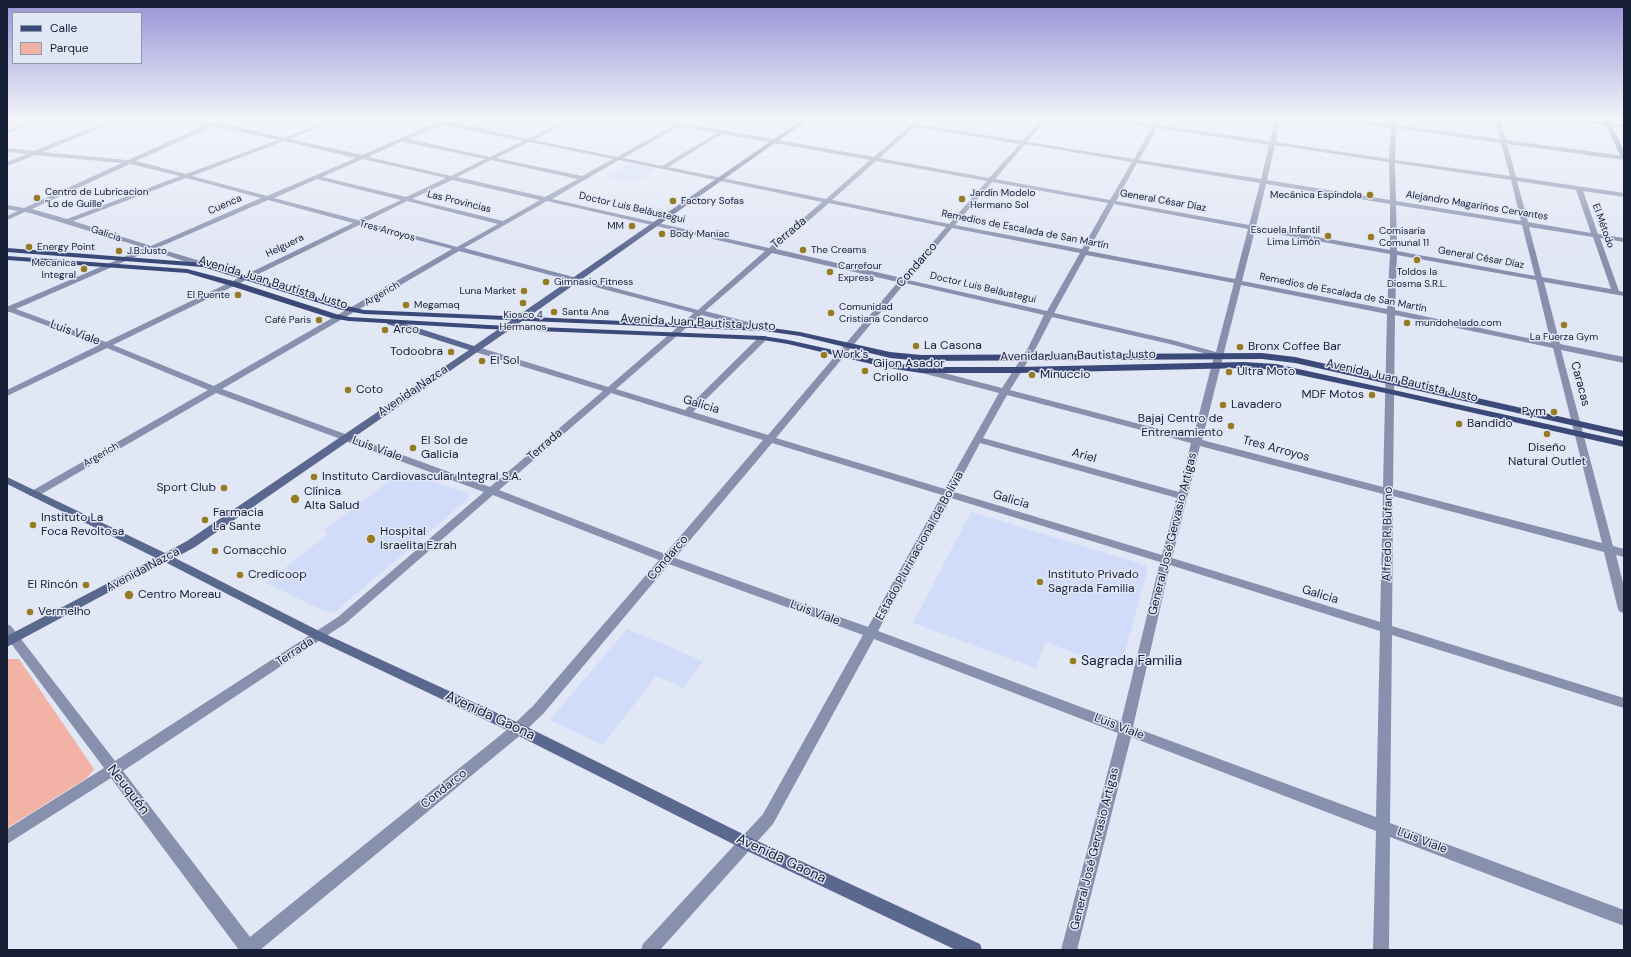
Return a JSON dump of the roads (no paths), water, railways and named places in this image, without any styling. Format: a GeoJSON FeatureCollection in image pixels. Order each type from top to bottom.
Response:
{"type":"FeatureCollection","features":[{"type":"Feature","properties":{"kind":"main road","name":"Avenida Nazca"},"geometry":{"type":"LineString","coordinates":[[9,637],[191,544],[521,318],[741,164]]}},
{"type":"Feature","properties":{"kind":"main road","name":"Avenida Juan Bautista Justo"},"geometry":{"type":"LineString","coordinates":[[7,250],[204,265],[354,310],[685,325],[764,333],[788,342],[888,365],[921,370],[1018,370],[1244,365],[1276,367],[1390,386]]}},
{"type":"Feature","properties":{"kind":"main road","name":"Avenida Juan Bautista Justo"},"geometry":{"type":"LineString","coordinates":[[7,258],[187,271],[234,284],[340,318],[390,322],[674,334],[800,334],[890,355],[922,358],[1025,359],[1219,355],[1247,355],[1278,358],[1390,386],[1578,429],[1624,444]]}},
{"type":"Feature","properties":{"kind":"main road","name":"Galicia"},"geometry":{"type":"LineString","coordinates":[[390,322],[475,349]]}},
{"type":"Feature","properties":{"kind":"main road","name":"Avenida Juan Bautista Justo"},"geometry":{"type":"LineString","coordinates":[[1578,429],[1624,434]]}},
{"type":"Feature","properties":{"kind":"main road","name":"Avenida Gaona"},"geometry":{"type":"LineString","coordinates":[[7,481],[166,558],[319,636],[518,729],[746,843],[974,950]]}},
{"type":"Feature","properties":{"kind":"street"},"geometry":{"type":"LineString","coordinates":[[7,218],[126,164]]}},
{"type":"Feature","properties":{"kind":"street","name":"Tres Arroyos"},"geometry":{"type":"LineString","coordinates":[[137,164],[700,312],[764,333]]}},
{"type":"Feature","properties":{"kind":"street"},"geometry":{"type":"LineString","coordinates":[[67,221],[218,164]]}},
{"type":"Feature","properties":{"kind":"street","name":"Cuenca"},"geometry":{"type":"LineString","coordinates":[[8,309],[347,164]]}},
{"type":"Feature","properties":{"kind":"street","name":"Doctor Luis Beláustegui"},"geometry":{"type":"LineString","coordinates":[[390,164],[1192,347],[1219,355]]}},
{"type":"Feature","properties":{"kind":"street","name":"Helguera"},"geometry":{"type":"LineString","coordinates":[[7,393],[480,164]]}},
{"type":"Feature","properties":{"kind":"street"},"geometry":{"type":"LineString","coordinates":[[513,164],[582,178]]}},
{"type":"Feature","properties":{"kind":"street","name":"Argerich"},"geometry":{"type":"LineString","coordinates":[[34,494],[608,164]]}},
{"type":"Feature","properties":{"kind":"street","name":"Remedios de Escalada de San Martín"},"geometry":{"type":"LineString","coordinates":[[647,164],[951,226],[1085,251],[1237,283],[1391,312],[1624,360]]}},
{"type":"Feature","properties":{"kind":"street"},"geometry":{"type":"LineString","coordinates":[[664,167],[669,164]]}},
{"type":"Feature","properties":{"kind":"street","name":"Terrada"},"geometry":{"type":"LineString","coordinates":[[7,837],[342,620],[871,164]]}},
{"type":"Feature","properties":{"kind":"street","name":"General César Díaz"},"geometry":{"type":"LineString","coordinates":[[902,164],[1624,294]]}},
{"type":"Feature","properties":{"kind":"street","name":"Condarco"},"geometry":{"type":"LineString","coordinates":[[248,950],[518,729],[538,710],[951,226],[1006,164]]}},
{"type":"Feature","properties":{"kind":"street","name":"Estado Plurinacional de Bolivia"},"geometry":{"type":"LineString","coordinates":[[649,950],[768,819],[870,633],[979,440],[1004,392],[1025,359],[1134,164]]}},
{"type":"Feature","properties":{"kind":"street","name":"Alejandro Magariños Cervantes"},"geometry":{"type":"LineString","coordinates":[[1158,164],[1624,240]]}},
{"type":"Feature","properties":{"kind":"street","name":"General José Gervasio Artigas"},"geometry":{"type":"LineString","coordinates":[[1069,950],[1126,729],[1182,496],[1268,164]]}},
{"type":"Feature","properties":{"kind":"street","name":"Alfredo R. Bufano"},"geometry":{"type":"LineString","coordinates":[[1382,950],[1391,312],[1394,253],[1392,164]]}},
{"type":"Feature","properties":{"kind":"street"},"geometry":{"type":"LineString","coordinates":[[1416,164],[1624,195]]}},
{"type":"Feature","properties":{"kind":"street","name":"Caracas"},"geometry":{"type":"LineString","coordinates":[[1510,164],[1624,609]]}},
{"type":"Feature","properties":{"kind":"street","name":"Las Provincias"},"geometry":{"type":"LineString","coordinates":[[316,177],[503,223]]}},
{"type":"Feature","properties":{"kind":"street","name":"El Método"},"geometry":{"type":"LineString","coordinates":[[1579,189],[1616,292]]}},
{"type":"Feature","properties":{"kind":"street","name":"Galicia"},"geometry":{"type":"LineString","coordinates":[[7,207],[25,209],[67,221],[204,265]]}},
{"type":"Feature","properties":{"kind":"street","name":"Luis Viale"},"geometry":{"type":"LineString","coordinates":[[8,309],[107,345],[214,389],[492,491],[668,559],[1126,729],[1624,918]]}},
{"type":"Feature","properties":{"kind":"street"},"geometry":{"type":"LineString","coordinates":[[686,414],[764,333]]}},
{"type":"Feature","properties":{"kind":"street","name":"Galicia"},"geometry":{"type":"LineString","coordinates":[[475,349],[1166,560],[1624,703]]}},
{"type":"Feature","properties":{"kind":"street","name":"Tres Arroyos"},"geometry":{"type":"LineString","coordinates":[[921,370],[1624,554]]}},
{"type":"Feature","properties":{"kind":"street","name":"Ariel"},"geometry":{"type":"LineString","coordinates":[[979,440],[1182,496]]}},
{"type":"Feature","properties":{"kind":"street","name":"Neuquén"},"geometry":{"type":"LineString","coordinates":[[9,637],[248,950]]}},
{"type":"Feature","properties":{"kind":"place","name":"Mecánica Espíndola"},"geometry":{"type":"Point","coordinates":[1370,195]}},
{"type":"Feature","properties":{"kind":"place","name":"Centro de Lubricacion \"Lo de Guille\""},"geometry":{"type":"Point","coordinates":[37,198]}},
{"type":"Feature","properties":{"kind":"place","name":"Jardín Modelo Hermano Sol"},"geometry":{"type":"Point","coordinates":[962,199]}},
{"type":"Feature","properties":{"kind":"place","name":"Factory Sofas"},"geometry":{"type":"Point","coordinates":[673,201]}},
{"type":"Feature","properties":{"kind":"place","name":"MM"},"geometry":{"type":"Point","coordinates":[632,226]}},
{"type":"Feature","properties":{"kind":"place","name":"Body Maniac"},"geometry":{"type":"Point","coordinates":[662,234]}},
{"type":"Feature","properties":{"kind":"place","name":"Escuela Infantil Lima Limón"},"geometry":{"type":"Point","coordinates":[1328,236]}},
{"type":"Feature","properties":{"kind":"place","name":"Comisaría Comunal 11"},"geometry":{"type":"Point","coordinates":[1371,237]}},
{"type":"Feature","properties":{"kind":"place","name":"Energy Point"},"geometry":{"type":"Point","coordinates":[29,247]}},
{"type":"Feature","properties":{"kind":"place","name":"The Creams"},"geometry":{"type":"Point","coordinates":[803,250]}},
{"type":"Feature","properties":{"kind":"place","name":"J.B.Justo"},"geometry":{"type":"Point","coordinates":[119,251]}},
{"type":"Feature","properties":{"kind":"place","name":"Toldos la Diosma S.R.L."},"geometry":{"type":"Point","coordinates":[1417,260]}},
{"type":"Feature","properties":{"kind":"place","name":"Mecanica Integral"},"geometry":{"type":"Point","coordinates":[84,269]}},
{"type":"Feature","properties":{"kind":"place","name":"Carrefour Express"},"geometry":{"type":"Point","coordinates":[830,272]}},
{"type":"Feature","properties":{"kind":"place","name":"Gimnasio Fitness"},"geometry":{"type":"Point","coordinates":[546,282]}},
{"type":"Feature","properties":{"kind":"place","name":"Luna Market"},"geometry":{"type":"Point","coordinates":[524,291]}},
{"type":"Feature","properties":{"kind":"place","name":"El Puente"},"geometry":{"type":"Point","coordinates":[238,295]}},
{"type":"Feature","properties":{"kind":"place","name":"Kiosco 4 Hermanos"},"geometry":{"type":"Point","coordinates":[523,303]}},
{"type":"Feature","properties":{"kind":"place","name":"Megamaq"},"geometry":{"type":"Point","coordinates":[406,305]}},
{"type":"Feature","properties":{"kind":"place","name":"Santa Ana"},"geometry":{"type":"Point","coordinates":[554,312]}},
{"type":"Feature","properties":{"kind":"place","name":"Comunidad Cristiana Condarco"},"geometry":{"type":"Point","coordinates":[831,313]}},
{"type":"Feature","properties":{"kind":"place","name":"Café Paris"},"geometry":{"type":"Point","coordinates":[319,320]}},
{"type":"Feature","properties":{"kind":"place","name":"mundohelado.com"},"geometry":{"type":"Point","coordinates":[1407,323]}},
{"type":"Feature","properties":{"kind":"place","name":"La Fuerza Gym"},"geometry":{"type":"Point","coordinates":[1564,325]}},
{"type":"Feature","properties":{"kind":"place","name":"Arco"},"geometry":{"type":"Point","coordinates":[385,330]}},
{"type":"Feature","properties":{"kind":"place","name":"La Casona"},"geometry":{"type":"Point","coordinates":[916,346]}},
{"type":"Feature","properties":{"kind":"place","name":"Bronx Coffee Bar"},"geometry":{"type":"Point","coordinates":[1240,347]}},
{"type":"Feature","properties":{"kind":"place","name":"Todoobra"},"geometry":{"type":"Point","coordinates":[451,352]}},
{"type":"Feature","properties":{"kind":"place","name":"Work's"},"geometry":{"type":"Point","coordinates":[824,355]}},
{"type":"Feature","properties":{"kind":"place","name":"El Sol"},"geometry":{"type":"Point","coordinates":[482,361]}},
{"type":"Feature","properties":{"kind":"place","name":"Gijon Asador Criollo"},"geometry":{"type":"Point","coordinates":[865,371]}},
{"type":"Feature","properties":{"kind":"place","name":"Ultra Moto"},"geometry":{"type":"Point","coordinates":[1229,372]}},
{"type":"Feature","properties":{"kind":"place","name":"Minuccio"},"geometry":{"type":"Point","coordinates":[1032,375]}},
{"type":"Feature","properties":{"kind":"place","name":"Coto"},"geometry":{"type":"Point","coordinates":[348,390]}},
{"type":"Feature","properties":{"kind":"place","name":"MDF Motos"},"geometry":{"type":"Point","coordinates":[1372,395]}},
{"type":"Feature","properties":{"kind":"place","name":"Lavadero"},"geometry":{"type":"Point","coordinates":[1223,405]}},
{"type":"Feature","properties":{"kind":"place","name":"Pym"},"geometry":{"type":"Point","coordinates":[1554,412]}},
{"type":"Feature","properties":{"kind":"place","name":"Bandido"},"geometry":{"type":"Point","coordinates":[1459,424]}},
{"type":"Feature","properties":{"kind":"place","name":"Bajaj Centro de Entrenamiento"},"geometry":{"type":"Point","coordinates":[1231,426]}},
{"type":"Feature","properties":{"kind":"place","name":"Diseño Natural Outlet"},"geometry":{"type":"Point","coordinates":[1547,434]}},
{"type":"Feature","properties":{"kind":"place","name":"El Sol de Galicia"},"geometry":{"type":"Point","coordinates":[413,448]}},
{"type":"Feature","properties":{"kind":"place","name":"Instituto Cardiovascular Integral S.A."},"geometry":{"type":"Point","coordinates":[314,477]}},
{"type":"Feature","properties":{"kind":"place","name":"Sport Club"},"geometry":{"type":"Point","coordinates":[224,488]}},
{"type":"Feature","properties":{"kind":"place","name":"Clínica Alta Salud"},"geometry":{"type":"Point","coordinates":[295,499]}},
{"type":"Feature","properties":{"kind":"place","name":"Farmacia La Sante"},"geometry":{"type":"Point","coordinates":[205,520]}},
{"type":"Feature","properties":{"kind":"place","name":"Instituto La Foca Revoltosa"},"geometry":{"type":"Point","coordinates":[33,525]}},
{"type":"Feature","properties":{"kind":"place","name":"Hospital Israelita Ezrah"},"geometry":{"type":"Point","coordinates":[371,539]}},
{"type":"Feature","properties":{"kind":"place","name":"Comacchio"},"geometry":{"type":"Point","coordinates":[215,551]}},
{"type":"Feature","properties":{"kind":"place","name":"Credicoop"},"geometry":{"type":"Point","coordinates":[240,575]}},
{"type":"Feature","properties":{"kind":"place","name":"Instituto Privado Sagrada Familia"},"geometry":{"type":"Point","coordinates":[1040,582]}},
{"type":"Feature","properties":{"kind":"place","name":"El Rincón"},"geometry":{"type":"Point","coordinates":[86,585]}},
{"type":"Feature","properties":{"kind":"place","name":"Centro Moreau"},"geometry":{"type":"Point","coordinates":[129,595]}},
{"type":"Feature","properties":{"kind":"place","name":"Vermelho"},"geometry":{"type":"Point","coordinates":[30,612]}},
{"type":"Feature","properties":{"kind":"place","name":"Sagrada Familia"},"geometry":{"type":"Point","coordinates":[1073,661]}}]}
